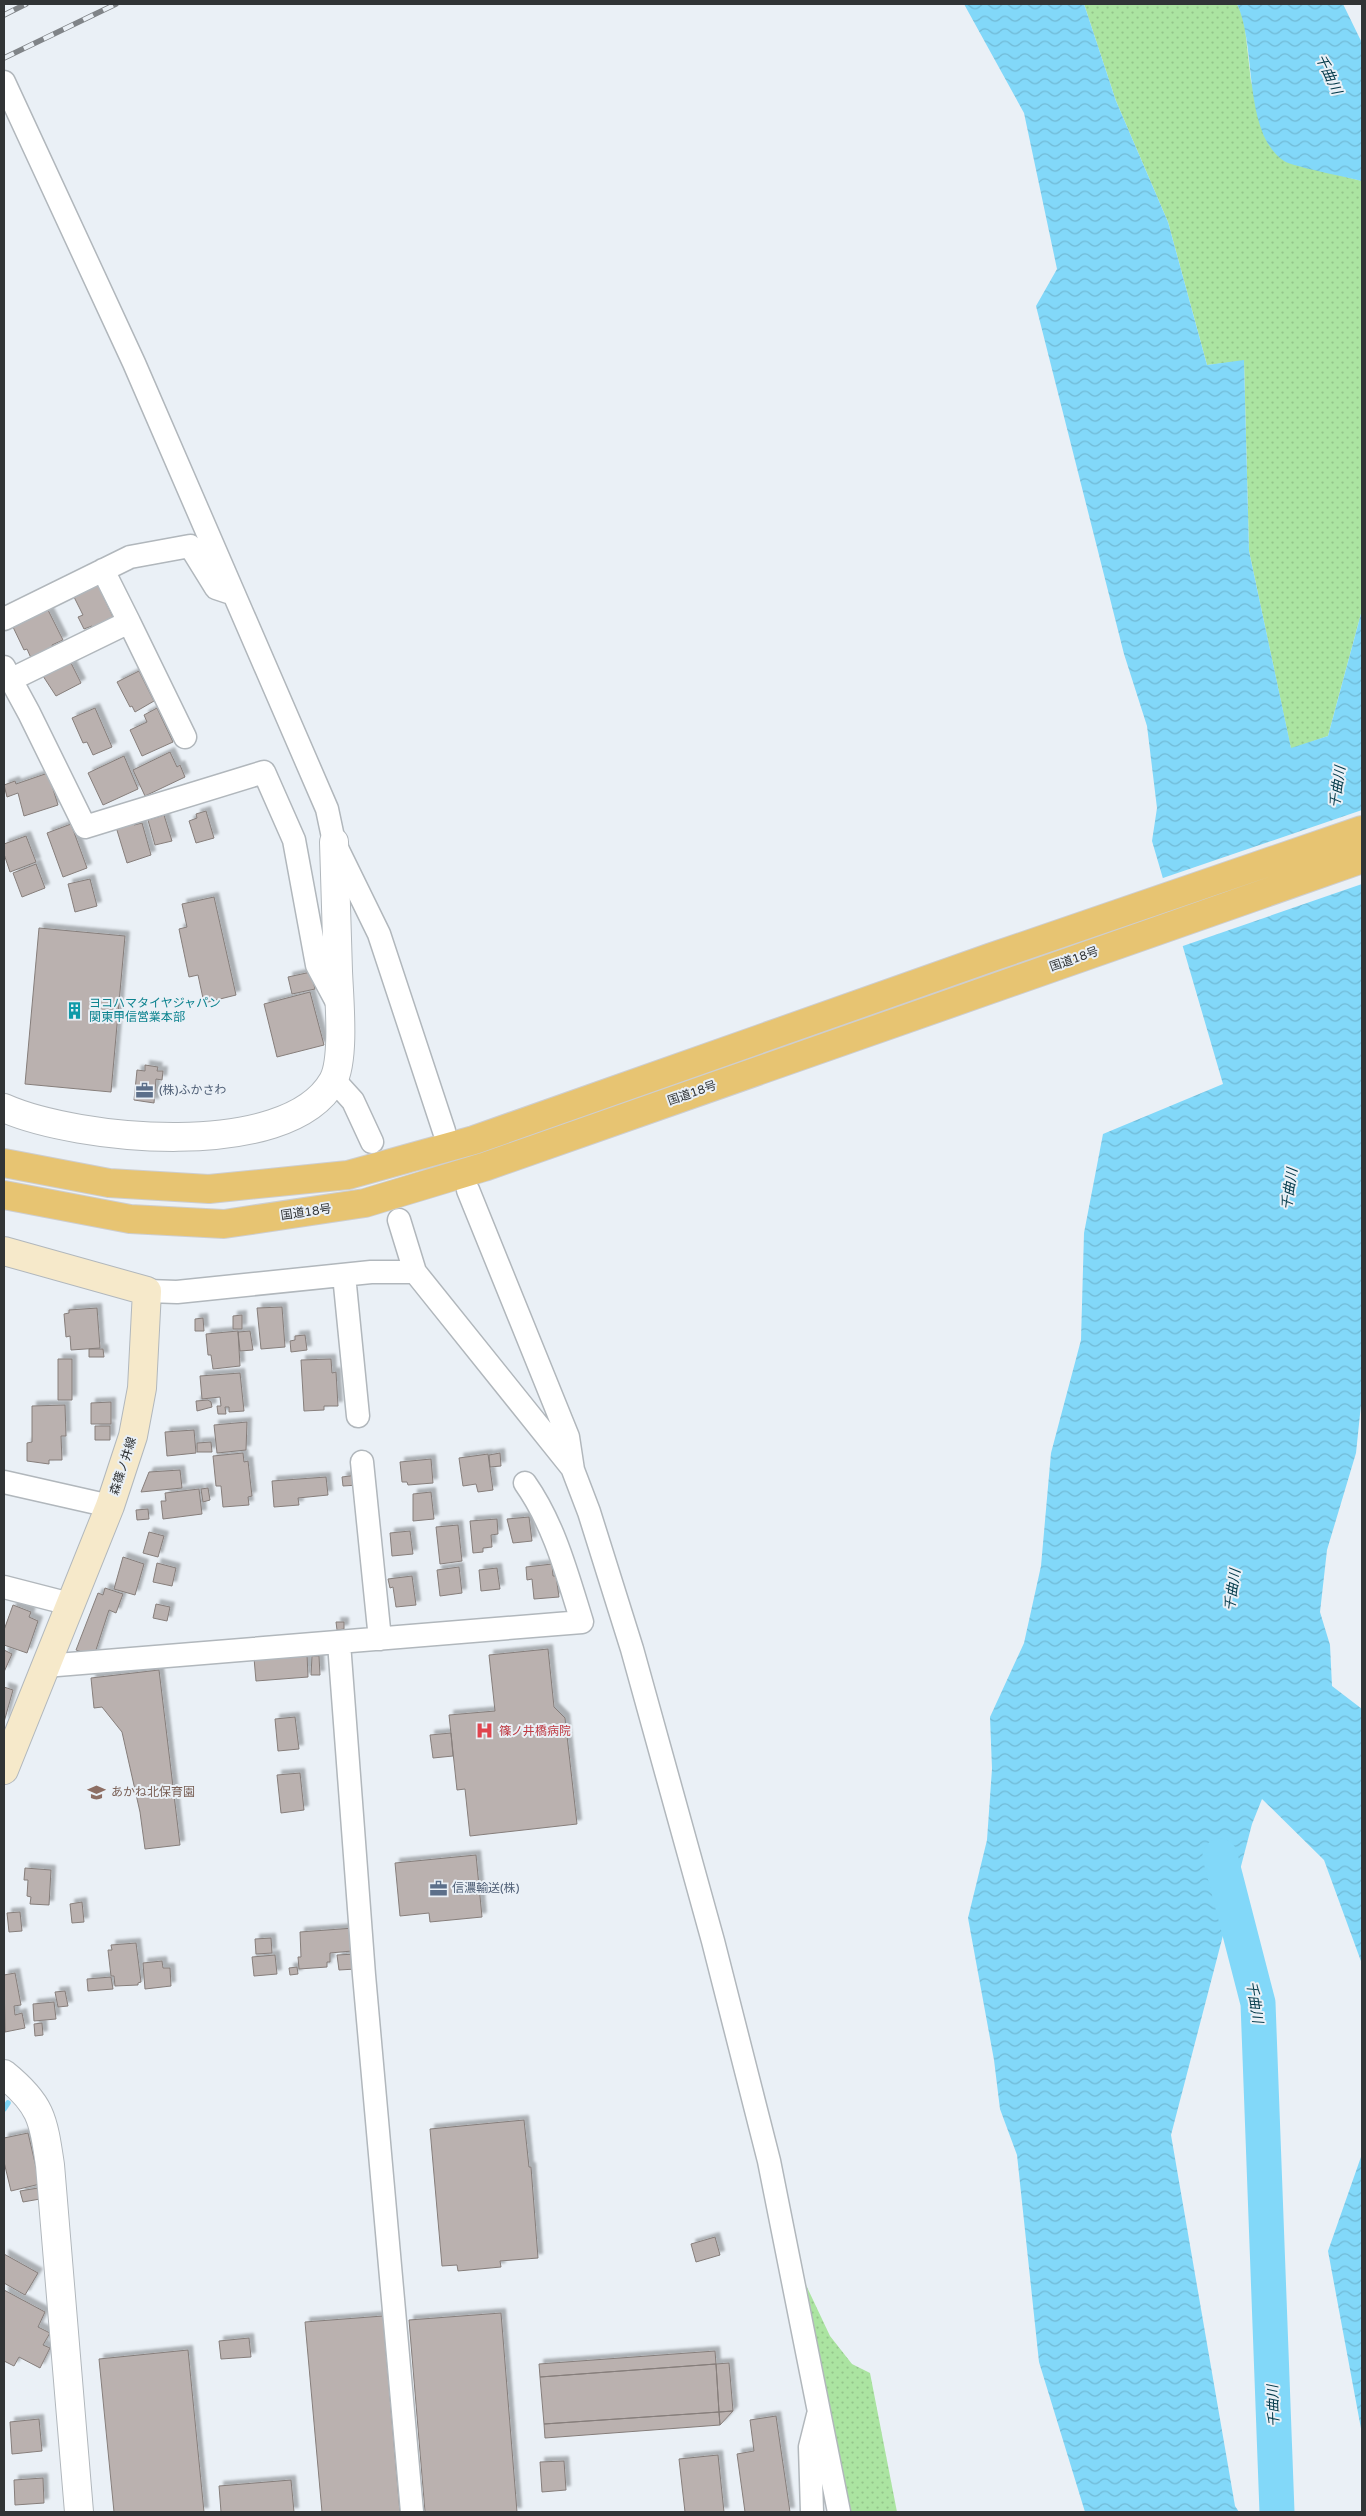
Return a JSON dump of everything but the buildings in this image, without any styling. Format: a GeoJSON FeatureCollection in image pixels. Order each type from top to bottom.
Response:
{"type":"FeatureCollection","features":[{"type":"Feature","properties":{"kind":"highway"},"geometry":{"type":"LineString","coordinates":[[4,1163],[109,1183],[209,1189],[348,1175],[474,1140],[1002,954],[1362,830]]}},
{"type":"Feature","properties":{"kind":"highway","name":"国道18号"},"geometry":{"type":"LineString","coordinates":[[4,1196],[130,1219],[224,1224],[365,1203],[484,1167],[1362,859]]}},
{"type":"Feature","properties":{"kind":"main road"},"geometry":{"type":"LineString","coordinates":[[4,1251],[147,1291]]}},
{"type":"Feature","properties":{"kind":"main road","name":"森篠ノ井線"},"geometry":{"type":"LineString","coordinates":[[4,1770],[110,1506],[133,1436],[142,1388],[147,1291]]}},
{"type":"Feature","properties":{"kind":"street"},"geometry":{"type":"LineString","coordinates":[[4,82],[134,363],[327,809],[334,842],[340,1006],[340,1043],[334,1080],[316,1100],[295,1115],[253,1128],[198,1136],[158,1137],[92,1132],[55,1124],[4,1108]]}},
{"type":"Feature","properties":{"kind":"street"},"geometry":{"type":"LineString","coordinates":[[4,619],[130,557],[190,546],[216,588],[234,594]]}},
{"type":"Feature","properties":{"kind":"street"},"geometry":{"type":"LineString","coordinates":[[103,570],[185,737]]}},
{"type":"Feature","properties":{"kind":"street"},"geometry":{"type":"LineString","coordinates":[[129,622],[7,673],[30,713],[85,827],[264,772],[294,840],[316,965],[340,1006]]}},
{"type":"Feature","properties":{"kind":"street"},"geometry":{"type":"LineString","coordinates":[[334,842],[379,934],[444,1131]]}},
{"type":"Feature","properties":{"kind":"street"},"geometry":{"type":"LineString","coordinates":[[334,1080],[353,1101],[372,1142]]}},
{"type":"Feature","properties":{"kind":"street"},"geometry":{"type":"LineString","coordinates":[[468,1190],[568,1438],[573,1470],[590,1512],[632,1649],[715,1950],[769,2161],[820,2409],[839,2512]]}},
{"type":"Feature","properties":{"kind":"street"},"geometry":{"type":"LineString","coordinates":[[399,1220],[415,1272],[573,1470]]}},
{"type":"Feature","properties":{"kind":"street"},"geometry":{"type":"LineString","coordinates":[[147,1291],[199,1290],[344,1275],[415,1272]]}},
{"type":"Feature","properties":{"kind":"street"},"geometry":{"type":"LineString","coordinates":[[344,1275],[358,1416]]}},
{"type":"Feature","properties":{"kind":"street"},"geometry":{"type":"LineString","coordinates":[[362,1462],[380,1639]]}},
{"type":"Feature","properties":{"kind":"street"},"geometry":{"type":"LineString","coordinates":[[4,1482],[110,1506]]}},
{"type":"Feature","properties":{"kind":"street"},"geometry":{"type":"LineString","coordinates":[[45,1666],[582,1622],[550,1528],[540,1504],[525,1483]]}},
{"type":"Feature","properties":{"kind":"street"},"geometry":{"type":"LineString","coordinates":[[4,1587],[70,1604]]}},
{"type":"Feature","properties":{"kind":"street"},"geometry":{"type":"LineString","coordinates":[[339,1642],[364,1975],[412,2512]]}},
{"type":"Feature","properties":{"kind":"street"},"geometry":{"type":"LineString","coordinates":[[4,2074],[32,2101],[44,2127],[50,2164],[80,2512]]}},
{"type":"Feature","properties":{"kind":"street"},"geometry":{"type":"LineString","coordinates":[[812,2512],[810,2447],[820,2409]]}},
{"type":"Feature","properties":{"kind":"green space"},"geometry":{"type":"Polygon","coordinates":[[[1084,4],[1237,4],[1244,19],[1251,82],[1285,161],[1362,181],[1362,610],[1328,736],[1291,749],[1249,551],[1244,361],[1207,365],[1168,222],[1116,101],[1084,4]]]}},
{"type":"Feature","properties":{"kind":"green space"},"geometry":{"type":"Polygon","coordinates":[[[806,2285],[830,2336],[852,2364],[870,2373],[897,2512],[850,2512],[806,2285]]]}},
{"type":"Feature","properties":{"kind":"water"},"geometry":{"type":"Polygon","coordinates":[[[964,4],[1084,4],[1116,101],[1168,222],[1207,365],[1244,360],[1249,551],[1291,748],[1328,736],[1362,610],[1362,813],[1352,841],[1362,851],[1362,1395],[1356,1453],[1327,1550],[1320,1612],[1330,1645],[1332,1686],[1362,1709],[1362,1964],[1324,1860],[1262,1799],[1252,1824],[1171,2135],[1235,2506],[1239,2512],[1085,2512],[1039,2362],[1017,2155],[1000,2109],[994,2060],[968,1918],[987,1840],[992,1769],[990,1717],[1024,1643],[1041,1566],[1051,1453],[1081,1340],[1084,1233],[1103,1134],[1223,1084],[1152,841],[1157,808],[1147,726],[1124,654],[1036,306],[1057,269],[1024,113],[964,4]]]}},
{"type":"Feature","properties":{"kind":"water"},"geometry":{"type":"Polygon","coordinates":[[[1237,4],[1343,4],[1362,43],[1362,181],[1309,169],[1284,161],[1271,148],[1262,130],[1256,110],[1247,42],[1237,4]]]}},
{"type":"Feature","properties":{"kind":"water"},"geometry":{"type":"Polygon","coordinates":[[[1362,2154],[1362,2434],[1328,2251],[1362,2154]]]}},
{"type":"Feature","properties":{"kind":"pier"},"geometry":{"type":"Polygon","coordinates":[[[1362,810],[1362,821],[1355,840],[1362,847],[1362,884],[1180,947],[1160,879],[1362,810]]]}},
{"type":"Feature","properties":{"kind":"waterway","name":"千曲川"},"geometry":{"type":"LineString","coordinates":[[1220,1856],[1258,2003],[1277,2512]]}},
{"type":"Feature","properties":{"kind":"waterway"},"geometry":{"type":"LineString","coordinates":[[4,2109],[8,2103]]}},
{"type":"Feature","properties":{"kind":"railway"},"geometry":{"type":"LineString","coordinates":[[4,15],[26,4]]}},
{"type":"Feature","properties":{"kind":"railway"},"geometry":{"type":"LineString","coordinates":[[4,58],[116,4]]}},
{"type":"Feature","properties":{"kind":"place","name":"ヨコハマタイヤジャパン 関東甲信営業本部"},"geometry":{"type":"Point","coordinates":[75,1010]}},
{"type":"Feature","properties":{"kind":"place","name":"(株)ふかさわ"},"geometry":{"type":"Point","coordinates":[145,1090]}},
{"type":"Feature","properties":{"kind":"place","name":"篠ノ井橋病院"},"geometry":{"type":"Point","coordinates":[485,1731]}},
{"type":"Feature","properties":{"kind":"place","name":"あかね北保育園"},"geometry":{"type":"Point","coordinates":[97,1792]}},
{"type":"Feature","properties":{"kind":"place","name":"信濃輸送(株)"},"geometry":{"type":"Point","coordinates":[438,1888]}}]}
